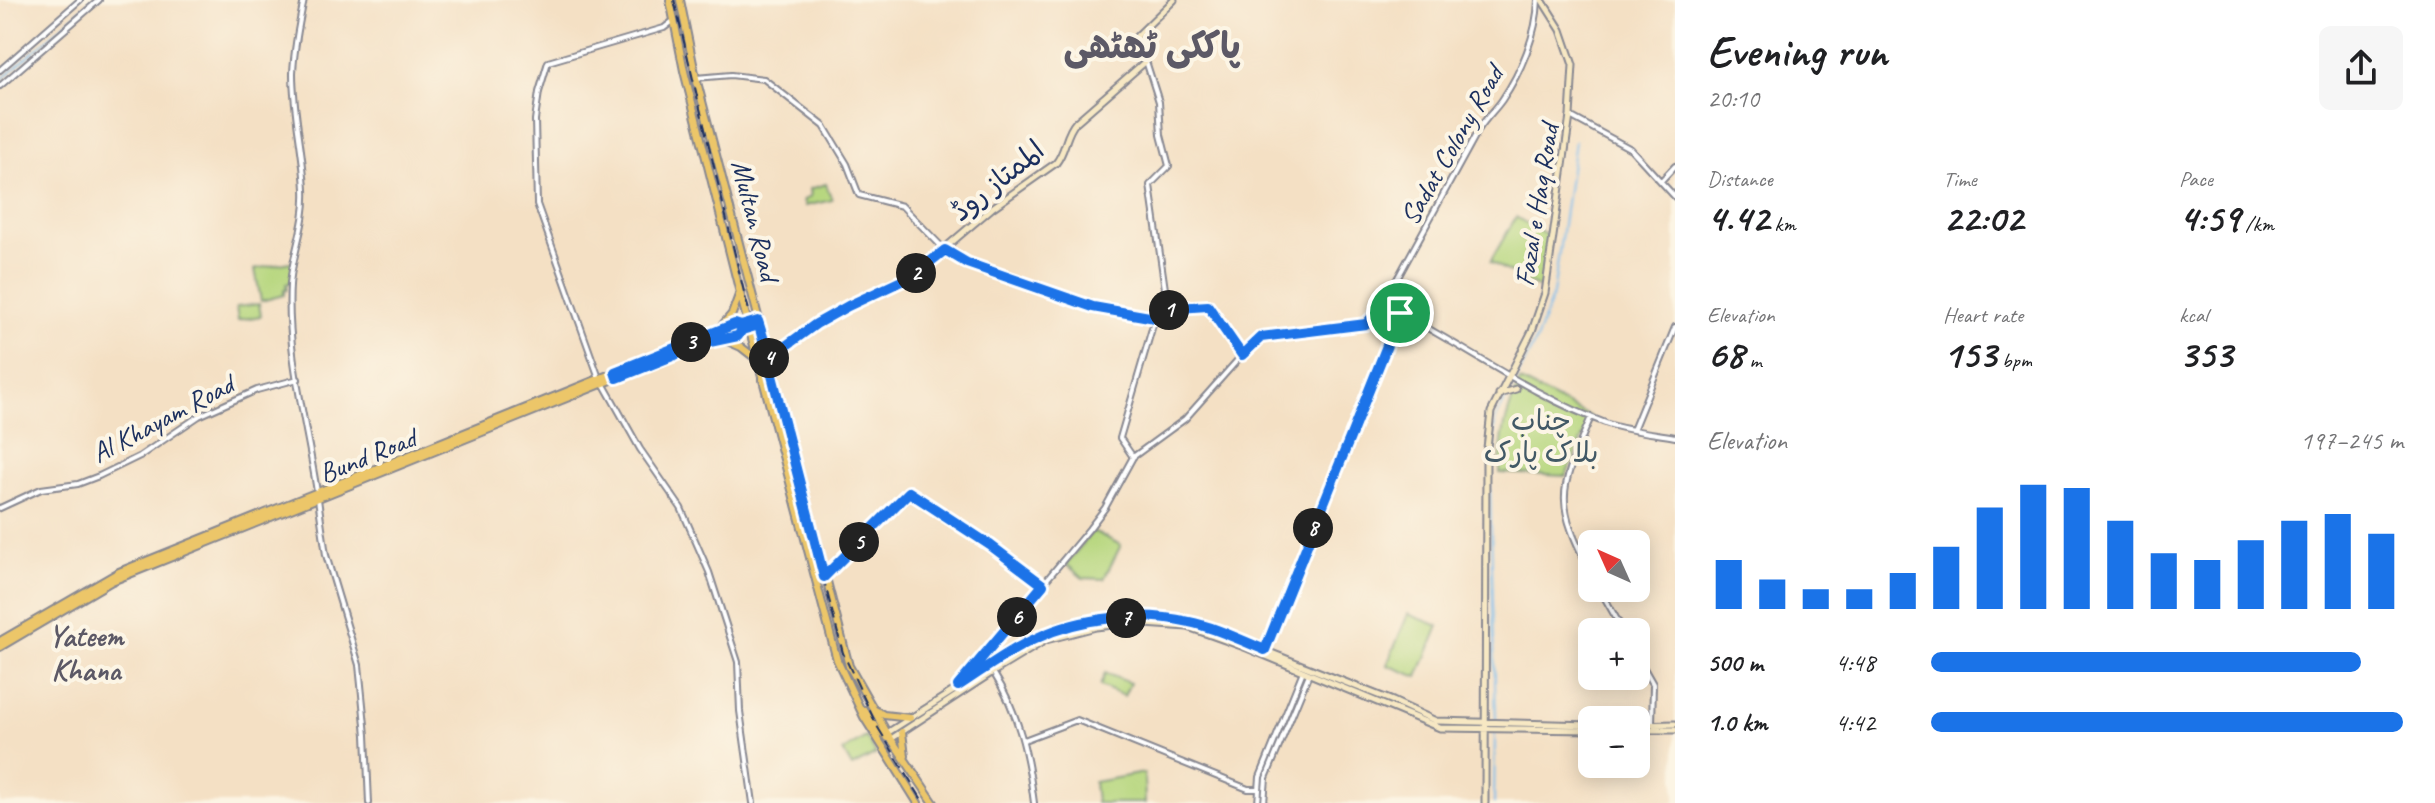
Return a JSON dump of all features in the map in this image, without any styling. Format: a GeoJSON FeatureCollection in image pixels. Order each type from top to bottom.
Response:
{"type":"FeatureCollection","features":[{"type":"Feature","properties":{"kind":"main road","name":"Multan Road"},"geometry":{"type":"LineString","coordinates":[[670,0],[748,326],[833,649],[864,717],[918,803]]}},
{"type":"Feature","properties":{"kind":"main road","name":"Multan Road"},"geometry":{"type":"LineString","coordinates":[[680,0],[696,78],[849,666],[888,736],[934,803]]}},
{"type":"Feature","properties":{"kind":"main road"},"geometry":{"type":"LineString","coordinates":[[1146,61],[1137,36],[1174,0]]}},
{"type":"Feature","properties":{"kind":"main road","name":"Fazal e Haq Road"},"geometry":{"type":"LineString","coordinates":[[1485,803],[1488,726],[1486,457],[1491,412],[1532,331],[1545,293],[1570,116],[1573,65],[1561,30],[1540,0]]}},
{"type":"Feature","properties":{"kind":"main road","name":"الممتاز روڈ"},"geometry":{"type":"LineString","coordinates":[[768,353],[787,345],[848,306],[912,276],[985,213],[1056,163],[1076,122],[1146,61]]}},
{"type":"Feature","properties":{"kind":"main road"},"geometry":{"type":"LineString","coordinates":[[716,332],[732,314],[740,293]]}},
{"type":"Feature","properties":{"kind":"main road","name":"Bund Road"},"geometry":{"type":"LineString","coordinates":[[0,641],[109,576],[616,375],[735,324],[748,326],[759,323]]}},
{"type":"Feature","properties":{"kind":"main road","name":"Bund Road"},"geometry":{"type":"LineString","coordinates":[[616,375],[722,338],[738,336],[748,326]]}},
{"type":"Feature","properties":{"kind":"main road"},"geometry":{"type":"LineString","coordinates":[[722,338],[759,361]]}},
{"type":"Feature","properties":{"kind":"main road"},"geometry":{"type":"LineString","coordinates":[[1502,393],[1516,389]]}},
{"type":"Feature","properties":{"kind":"main road","name":"Bund Road"},"geometry":{"type":"LineString","coordinates":[[0,647],[112,581],[317,495]]}},
{"type":"Feature","properties":{"kind":"main road"},"geometry":{"type":"LineString","coordinates":[[888,736],[958,686],[1037,638],[1063,628],[1119,618],[1169,618],[1193,622],[1436,721],[1488,726]]}},
{"type":"Feature","properties":{"kind":"main road"},"geometry":{"type":"LineString","coordinates":[[854,696],[878,730],[888,736],[902,732],[1046,640],[1096,627],[1130,623],[1188,627],[1433,726],[1578,728]]}},
{"type":"Feature","properties":{"kind":"main road"},"geometry":{"type":"LineString","coordinates":[[872,708],[884,715],[910,718]]}},
{"type":"Feature","properties":{"kind":"main road"},"geometry":{"type":"LineString","coordinates":[[1652,724],[1675,727]]}},
{"type":"Feature","properties":{"kind":"main road"},"geometry":{"type":"LineString","coordinates":[[1650,728],[1675,727]]}},
{"type":"Feature","properties":{"kind":"main road"},"geometry":{"type":"LineString","coordinates":[[902,732],[905,761]]}},
{"type":"Feature","properties":{"kind":"main road"},"geometry":{"type":"LineString","coordinates":[[888,736],[888,745],[901,773]]}},
{"type":"Feature","properties":{"kind":"main road"},"geometry":{"type":"LineString","coordinates":[[909,803],[910,789]]}},
{"type":"Feature","properties":{"kind":"street"},"geometry":{"type":"LineString","coordinates":[[0,70],[80,0]]}},
{"type":"Feature","properties":{"kind":"street"},"geometry":{"type":"LineString","coordinates":[[0,86],[99,0]]}},
{"type":"Feature","properties":{"kind":"street"},"geometry":{"type":"LineString","coordinates":[[304,0],[293,70],[306,191],[301,239],[290,283],[298,379],[326,555],[359,665],[369,803]]}},
{"type":"Feature","properties":{"kind":"street","name":"Sadat Colony Road"},"geometry":{"type":"LineString","coordinates":[[1384,304],[1479,129],[1501,102],[1536,24],[1540,0]]}},
{"type":"Feature","properties":{"kind":"street"},"geometry":{"type":"LineString","coordinates":[[674,19],[664,28],[548,62],[535,120],[537,204],[601,381],[640,449],[681,508],[709,572],[738,662],[740,711],[753,803]]}},
{"type":"Feature","properties":{"kind":"street"},"geometry":{"type":"LineString","coordinates":[[664,28],[677,34]]}},
{"type":"Feature","properties":{"kind":"street"},"geometry":{"type":"LineString","coordinates":[[1146,61],[1159,102],[1161,135],[1169,166],[1150,185],[1168,310]]}},
{"type":"Feature","properties":{"kind":"street"},"geometry":{"type":"LineString","coordinates":[[696,78],[731,75],[764,79],[824,126],[847,164],[859,195],[902,206],[945,250],[967,263],[1093,307],[1155,318],[1181,307],[1208,306],[1242,355]]}},
{"type":"Feature","properties":{"kind":"street"},"geometry":{"type":"LineString","coordinates":[[1570,116],[1631,149],[1675,197]]}},
{"type":"Feature","properties":{"kind":"street"},"geometry":{"type":"LineString","coordinates":[[1661,181],[1675,166]]}},
{"type":"Feature","properties":{"kind":"street"},"geometry":{"type":"LineString","coordinates":[[958,686],[1105,508],[1133,457],[1185,419],[1261,337],[1366,324],[1384,304],[1518,380],[1591,417],[1633,430],[1675,437]]}},
{"type":"Feature","properties":{"kind":"street"},"geometry":{"type":"LineString","coordinates":[[1265,650],[1400,313]]}},
{"type":"Feature","properties":{"kind":"street"},"geometry":{"type":"LineString","coordinates":[[1133,457],[1120,438],[1155,318]]}},
{"type":"Feature","properties":{"kind":"street"},"geometry":{"type":"LineString","coordinates":[[1633,430],[1675,327]]}},
{"type":"Feature","properties":{"kind":"street","name":"Al Khayam Road"},"geometry":{"type":"LineString","coordinates":[[0,508],[41,489],[78,484],[99,476],[140,456],[199,416],[260,389],[298,379]]}},
{"type":"Feature","properties":{"kind":"street"},"geometry":{"type":"LineString","coordinates":[[1578,545],[1569,526],[1563,500],[1566,476],[1591,417]]}},
{"type":"Feature","properties":{"kind":"street"},"geometry":{"type":"LineString","coordinates":[[824,577],[909,492],[990,545],[1043,585]]}},
{"type":"Feature","properties":{"kind":"street"},"geometry":{"type":"LineString","coordinates":[[993,672],[1009,700],[1024,740],[1034,803]]}},
{"type":"Feature","properties":{"kind":"street"},"geometry":{"type":"LineString","coordinates":[[1261,803],[1258,789],[1260,777],[1306,673]]}},
{"type":"Feature","properties":{"kind":"street"},"geometry":{"type":"LineString","coordinates":[[1650,679],[1653,684],[1652,724]]}},
{"type":"Feature","properties":{"kind":"street"},"geometry":{"type":"LineString","coordinates":[[1024,740],[1077,720],[1248,789],[1258,789]]}},
{"type":"Feature","properties":{"kind":"street"},"geometry":{"type":"LineString","coordinates":[[1261,803],[1281,732]]}},
{"type":"Feature","properties":{"kind":"green space"},"geometry":{"type":"Polygon","coordinates":[[[826,184],[832,200],[805,206],[803,200],[811,197],[810,189],[826,184]]]}},
{"type":"Feature","properties":{"kind":"green space"},"geometry":{"type":"Polygon","coordinates":[[[1516,217],[1549,237],[1541,289],[1490,262],[1516,217]]]}},
{"type":"Feature","properties":{"kind":"green space"},"geometry":{"type":"Polygon","coordinates":[[[295,261],[284,295],[261,301],[255,269],[295,261]]]}},
{"type":"Feature","properties":{"kind":"green space"},"geometry":{"type":"Polygon","coordinates":[[[259,304],[261,316],[238,320],[236,307],[259,304]]]}},
{"type":"Feature","properties":{"kind":"green space","name":"چناب بلاک پارک"},"geometry":{"type":"Polygon","coordinates":[[[1520,381],[1591,417],[1566,476],[1500,473],[1505,426],[1520,381]]]}},
{"type":"Feature","properties":{"kind":"green space"},"geometry":{"type":"Polygon","coordinates":[[[1093,531],[1121,545],[1104,579],[1083,578],[1066,564],[1093,531]]]}},
{"type":"Feature","properties":{"kind":"green space"},"geometry":{"type":"Polygon","coordinates":[[[1408,614],[1439,626],[1418,677],[1387,665],[1408,614]]]}},
{"type":"Feature","properties":{"kind":"green space"},"geometry":{"type":"Polygon","coordinates":[[[1105,673],[1130,683],[1124,696],[1100,686],[1105,673]]]}},
{"type":"Feature","properties":{"kind":"green space"},"geometry":{"type":"Polygon","coordinates":[[[866,737],[876,754],[852,767],[843,751],[866,737]]]}},
{"type":"Feature","properties":{"kind":"green space"},"geometry":{"type":"Polygon","coordinates":[[[1144,773],[1145,803],[1096,803],[1094,782],[1144,773]]]}},
{"type":"Feature","properties":{"kind":"waterway"},"geometry":{"type":"LineString","coordinates":[[0,81],[92,0]]}},
{"type":"Feature","properties":{"kind":"waterway"},"geometry":{"type":"LineString","coordinates":[[1496,721],[1490,488],[1495,420],[1537,338],[1553,294],[1575,141]]}},
{"type":"Feature","properties":{"kind":"waterway"},"geometry":{"type":"LineString","coordinates":[[1494,803],[1495,732]]}},
{"type":"Feature","properties":{"kind":"railway"},"geometry":{"type":"LineString","coordinates":[[674,0],[746,300],[783,423],[843,653],[877,726],[924,803]]}},
{"type":"Feature","properties":{"kind":"district","name":"پاککی ٹھٹھی"},"geometry":{"type":"Point","coordinates":[1152,45]}},
{"type":"Feature","properties":{"kind":"district","name":"Yateem Khana"},"geometry":{"type":"Point","coordinates":[86,653]}},
{"type":"Feature","properties":{"kind":"route"},"geometry":{"type":"LineString","coordinates":[[945,250],[967,263],[1093,307],[1155,318],[1181,307],[1208,306],[1242,355],[1261,337],[1366,324],[1384,304],[1400,313],[1265,650],[1193,622],[1169,618],[1119,618],[1063,628],[1037,638],[958,686],[1043,585],[990,545],[909,492],[824,577],[759,325],[742,330],[738,336],[705,343],[617,378],[615,372],[735,324],[741,326],[758,321],[768,353],[779,349],[826,318],[912,276],[945,250]]}}]}
